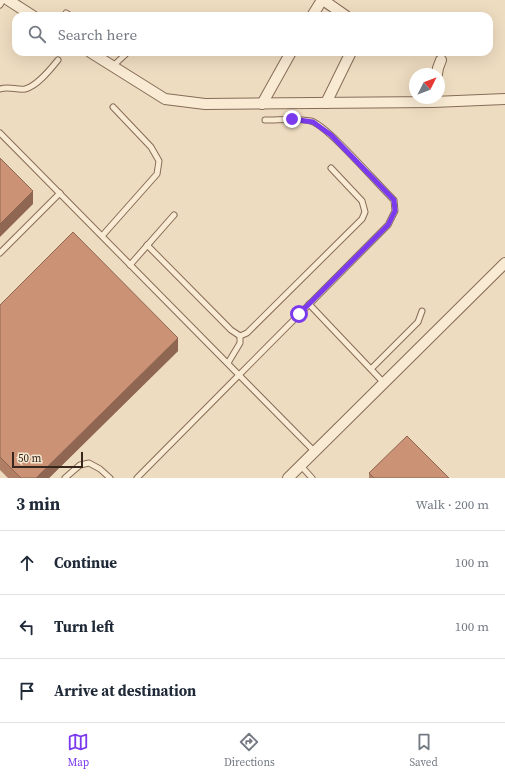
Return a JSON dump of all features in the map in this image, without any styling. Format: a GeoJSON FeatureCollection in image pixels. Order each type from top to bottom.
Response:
{"type":"FeatureCollection","features":[{"type":"Feature","properties":{"kind":"street"},"geometry":{"type":"LineString","coordinates":[[8,0],[27,12]]}},
{"type":"Feature","properties":{"kind":"street"},"geometry":{"type":"LineString","coordinates":[[314,12],[322,0],[340,12]]}},
{"type":"Feature","properties":{"kind":"street"},"geometry":{"type":"LineString","coordinates":[[97,56],[165,99],[205,104],[409,101]]}},
{"type":"Feature","properties":{"kind":"street"},"geometry":{"type":"LineString","coordinates":[[262,104],[290,56]]}},
{"type":"Feature","properties":{"kind":"street"},"geometry":{"type":"LineString","coordinates":[[326,103],[349,56]]}},
{"type":"Feature","properties":{"kind":"street"},"geometry":{"type":"LineString","coordinates":[[438,68],[442,60]]}},
{"type":"Feature","properties":{"kind":"street"},"geometry":{"type":"LineString","coordinates":[[445,100],[505,99]]}},
{"type":"Feature","properties":{"kind":"street"},"geometry":{"type":"LineString","coordinates":[[288,478],[505,263]]}},
{"type":"Feature","properties":{"kind":"lane"},"geometry":{"type":"LineString","coordinates":[[0,6],[3,0]]}},
{"type":"Feature","properties":{"kind":"lane"},"geometry":{"type":"LineString","coordinates":[[113,66],[124,56]]}},
{"type":"Feature","properties":{"kind":"lane"},"geometry":{"type":"LineString","coordinates":[[0,89],[7,87],[24,89],[31,87],[46,75],[58,60]]}},
{"type":"Feature","properties":{"kind":"lane"},"geometry":{"type":"LineString","coordinates":[[102,236],[157,174],[159,161],[151,147],[113,107]]}},
{"type":"Feature","properties":{"kind":"lane"},"geometry":{"type":"LineString","coordinates":[[137,478],[388,225],[395,211],[394,200],[331,135],[313,122],[292,119],[265,120]]}},
{"type":"Feature","properties":{"kind":"lane"},"geometry":{"type":"LineString","coordinates":[[0,133],[315,452]]}},
{"type":"Feature","properties":{"kind":"lane"},"geometry":{"type":"LineString","coordinates":[[240,336],[247,333],[362,218],[365,212],[362,201],[331,168]]}},
{"type":"Feature","properties":{"kind":"lane"},"geometry":{"type":"LineString","coordinates":[[0,253],[60,193]]}},
{"type":"Feature","properties":{"kind":"lane"},"geometry":{"type":"LineString","coordinates":[[130,265],[174,215]]}},
{"type":"Feature","properties":{"kind":"lane"},"geometry":{"type":"LineString","coordinates":[[147,245],[231,330],[240,336]]}},
{"type":"Feature","properties":{"kind":"lane"},"geometry":{"type":"LineString","coordinates":[[309,304],[384,383]]}},
{"type":"Feature","properties":{"kind":"lane"},"geometry":{"type":"LineString","coordinates":[[371,369],[418,322],[422,311]]}},
{"type":"Feature","properties":{"kind":"lane"},"geometry":{"type":"LineString","coordinates":[[228,363],[240,343],[240,336]]}},
{"type":"Feature","properties":{"kind":"lane"},"geometry":{"type":"LineString","coordinates":[[65,478],[80,465],[89,463],[100,469],[110,478]]}},
{"type":"Feature","properties":{"kind":"lane"},"geometry":{"type":"LineString","coordinates":[[301,466],[312,478]]}},
{"type":"Feature","properties":{"kind":"building"},"geometry":{"type":"Polygon","coordinates":[[[0,158],[33,191],[0,224],[0,158]]]}},
{"type":"Feature","properties":{"kind":"building"},"geometry":{"type":"Polygon","coordinates":[[[73,232],[178,338],[36,478],[21,478],[0,457],[0,305],[73,232]]]}},
{"type":"Feature","properties":{"kind":"building"},"geometry":{"type":"Polygon","coordinates":[[[407,436],[449,478],[374,478],[369,473],[407,436]]]}},
{"type":"Feature","properties":{"kind":"route"},"geometry":{"type":"LineString","coordinates":[[292,119],[313,122],[331,135],[394,200],[395,211],[388,225],[299,314]]}}]}
